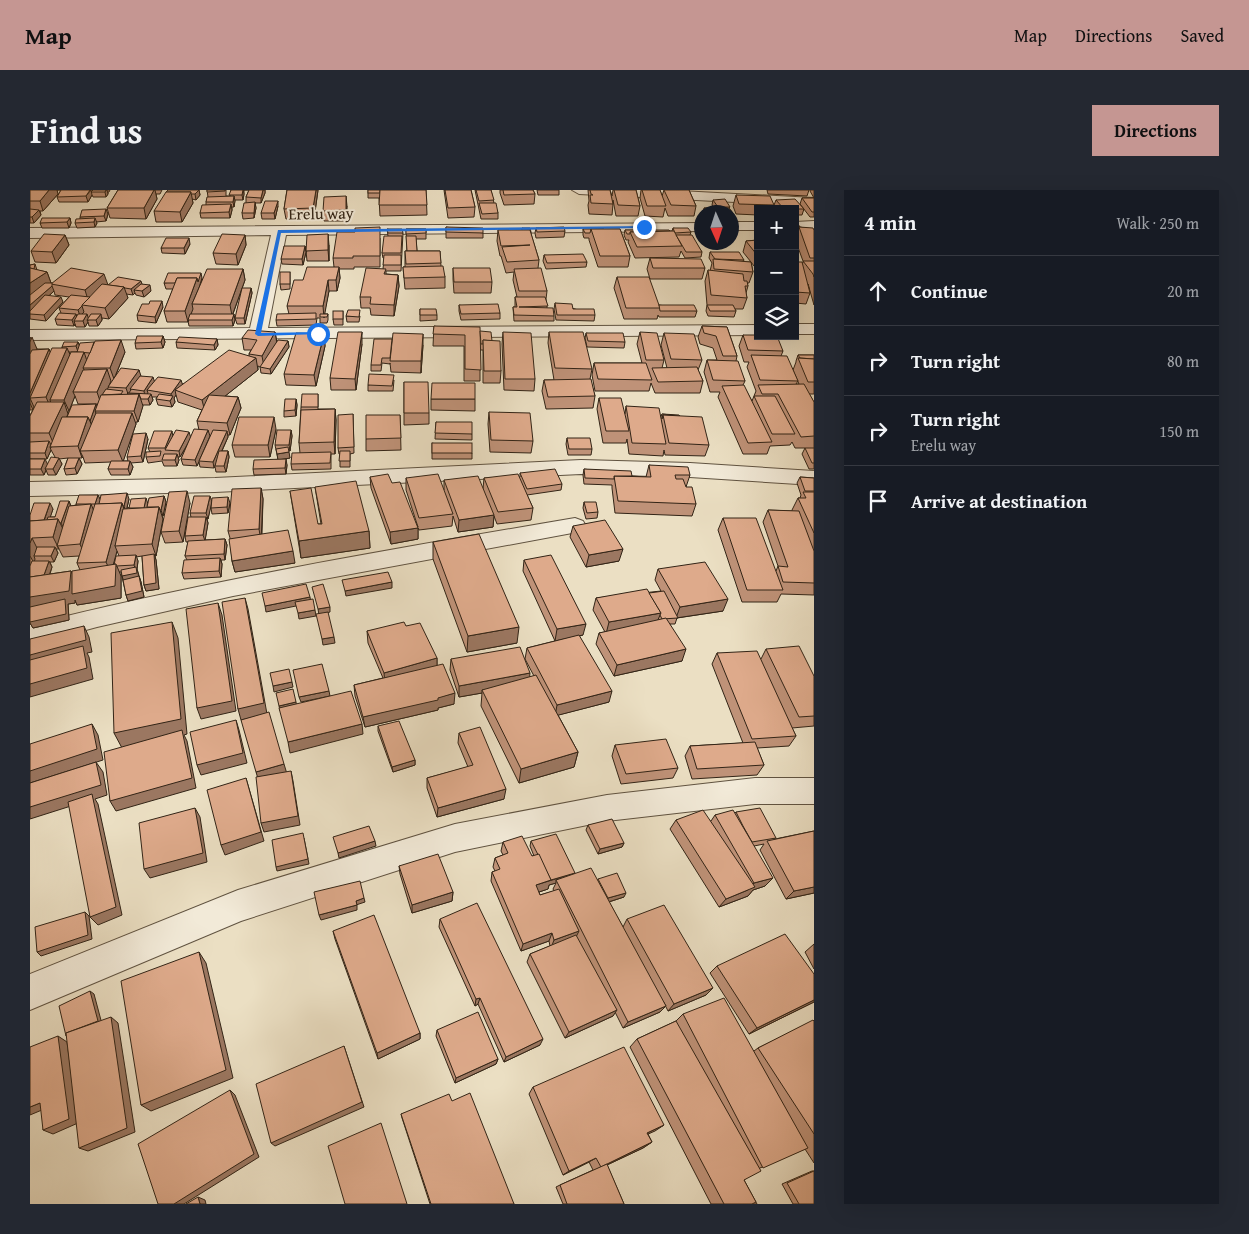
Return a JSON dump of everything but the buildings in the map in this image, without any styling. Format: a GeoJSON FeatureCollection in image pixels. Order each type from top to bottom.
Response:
{"type":"FeatureCollection","features":[{"type":"Feature","properties":{"kind":"street"},"geometry":{"type":"LineString","coordinates":[[579,190],[756,195],[814,202]]}},
{"type":"Feature","properties":{"kind":"street"},"geometry":{"type":"LineString","coordinates":[[799,226],[814,225]]}},
{"type":"Feature","properties":{"kind":"street"},"geometry":{"type":"LineString","coordinates":[[739,226],[754,226]]}},
{"type":"Feature","properties":{"kind":"street","name":"Erelu way"},"geometry":{"type":"LineString","coordinates":[[30,233],[694,227]]}},
{"type":"Feature","properties":{"kind":"street"},"geometry":{"type":"LineString","coordinates":[[258,334],[280,231]]}},
{"type":"Feature","properties":{"kind":"street"},"geometry":{"type":"LineString","coordinates":[[799,329],[814,329]]}},
{"type":"Feature","properties":{"kind":"street"},"geometry":{"type":"LineString","coordinates":[[30,335],[754,330]]}},
{"type":"Feature","properties":{"kind":"street"},"geometry":{"type":"LineString","coordinates":[[30,489],[215,485],[581,467],[690,470],[814,478]]}},
{"type":"Feature","properties":{"kind":"street"},"geometry":{"type":"LineString","coordinates":[[30,635],[86,620],[268,579],[575,526]]}},
{"type":"Feature","properties":{"kind":"street"},"geometry":{"type":"LineString","coordinates":[[30,992],[238,906],[455,838],[607,808],[755,791],[814,791]]}},
{"type":"Feature","properties":{"kind":"route"},"geometry":{"type":"LineString","coordinates":[[318,334],[258,334],[280,231],[644,227]]}}]}
